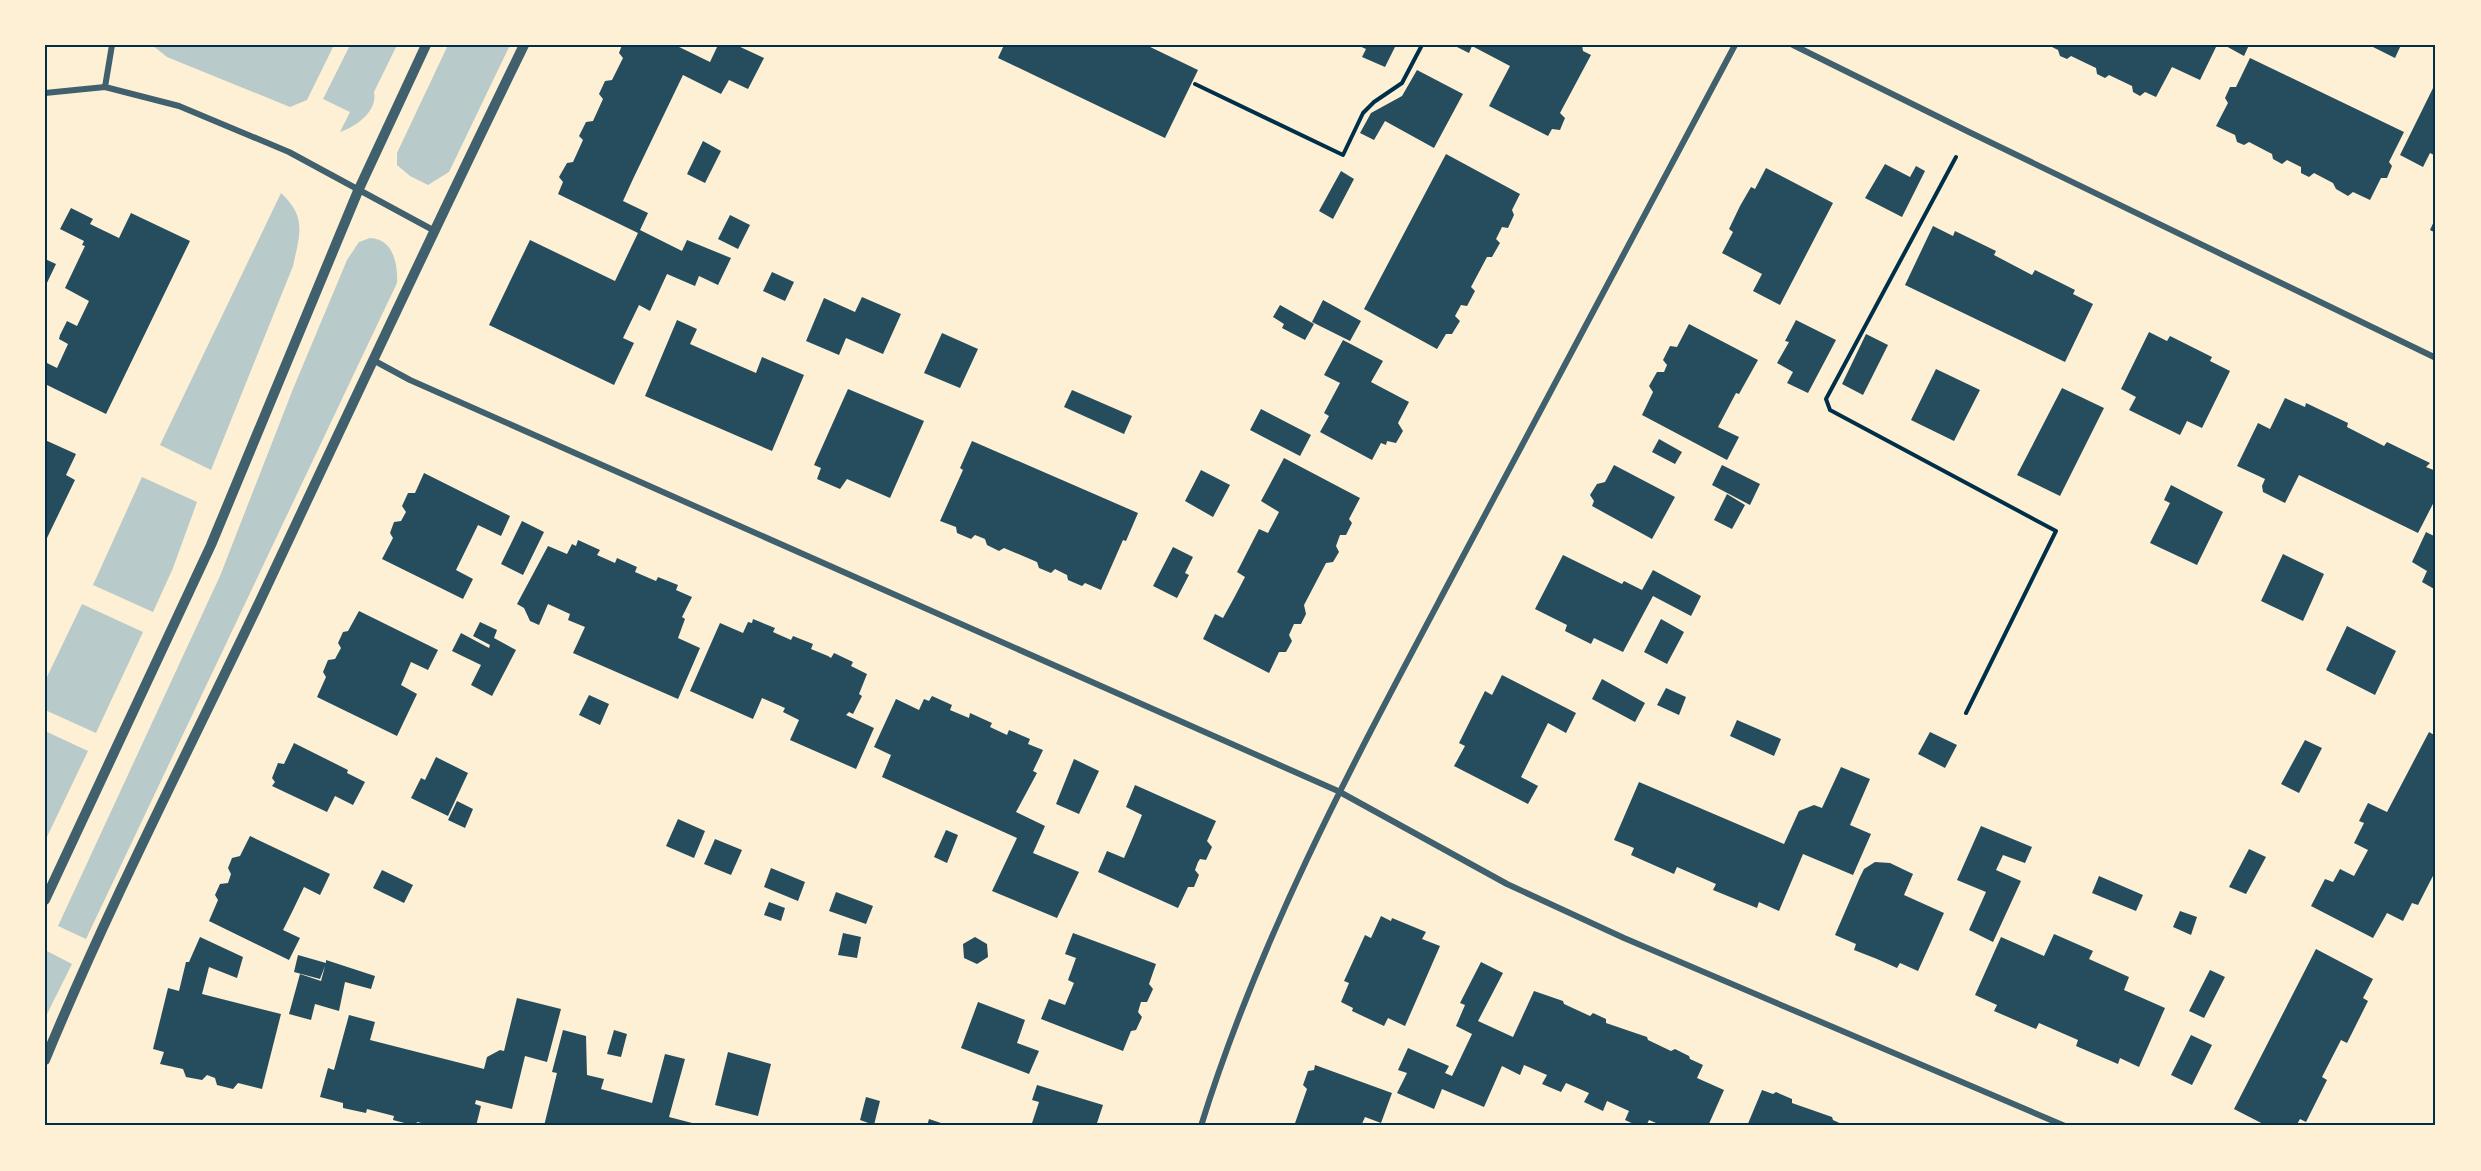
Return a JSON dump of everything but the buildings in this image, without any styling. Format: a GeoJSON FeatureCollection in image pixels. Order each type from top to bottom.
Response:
{"type":"FeatureCollection","features":[{"type":"Feature","properties":{"kind":"street"},"geometry":{"type":"LineString","coordinates":[[105,87],[112,45]]}},
{"type":"Feature","properties":{"kind":"street"},"geometry":{"type":"LineString","coordinates":[[45,900],[212,545],[358,191],[426,45]]}},
{"type":"Feature","properties":{"kind":"street"},"geometry":{"type":"LineString","coordinates":[[45,1060],[116,900],[433,230],[524,45]]}},
{"type":"Feature","properties":{"kind":"street"},"geometry":{"type":"LineString","coordinates":[[1201,1126],[1222,1057],[1272,933],[1338,791],[1735,45]]}},
{"type":"Feature","properties":{"kind":"street"},"geometry":{"type":"LineString","coordinates":[[1793,45],[2436,358]]}},
{"type":"Feature","properties":{"kind":"street"},"geometry":{"type":"LineString","coordinates":[[45,93],[105,87],[179,106],[289,152],[433,230]]}},
{"type":"Feature","properties":{"kind":"street"},"geometry":{"type":"LineString","coordinates":[[373,360],[410,380],[1338,791],[1507,884],[1592,923],[2065,1126]]}},
{"type":"Feature","properties":{"kind":"path"},"geometry":{"type":"LineString","coordinates":[[1195,84],[1343,154],[1362,113],[1402,83],[1422,45]]}},
{"type":"Feature","properties":{"kind":"path"},"geometry":{"type":"LineString","coordinates":[[1966,713],[2056,531],[1830,410],[1826,399],[1969,132]]}},
{"type":"Feature","properties":{"kind":"shaded area"},"geometry":{"type":"Polygon","coordinates":[[[152,45],[334,45],[307,100],[290,107],[167,57],[152,45]]]}},
{"type":"Feature","properties":{"kind":"shaded area"},"geometry":{"type":"Polygon","coordinates":[[[350,45],[397,45],[374,92],[373,106],[359,122],[340,132],[350,112],[323,99],[350,45]]]}},
{"type":"Feature","properties":{"kind":"shaded area"},"geometry":{"type":"Polygon","coordinates":[[[448,45],[510,45],[449,172],[428,185],[410,176],[397,165],[397,153],[448,45]]]}},
{"type":"Feature","properties":{"kind":"shaded area"},"geometry":{"type":"Polygon","coordinates":[[[281,193],[295,210],[298,218],[299,235],[293,266],[211,470],[160,445],[281,193]]]}},
{"type":"Feature","properties":{"kind":"shaded area"},"geometry":{"type":"Polygon","coordinates":[[[370,238],[378,239],[389,247],[395,260],[397,283],[86,939],[58,926],[220,576],[293,389],[347,260],[359,242],[370,238]]]}},
{"type":"Feature","properties":{"kind":"shaded area"},"geometry":{"type":"Polygon","coordinates":[[[142,477],[197,502],[173,568],[153,612],[93,585],[142,477]]]}},
{"type":"Feature","properties":{"kind":"shaded area"},"geometry":{"type":"Polygon","coordinates":[[[82,604],[143,632],[96,733],[45,710],[45,681],[82,604]]]}},
{"type":"Feature","properties":{"kind":"shaded area"},"geometry":{"type":"Polygon","coordinates":[[[45,731],[88,751],[45,841],[45,731]]]}},
{"type":"Feature","properties":{"kind":"shaded area"},"geometry":{"type":"Polygon","coordinates":[[[45,950],[72,964],[47,1014],[45,1013],[45,950]]]}}]}
